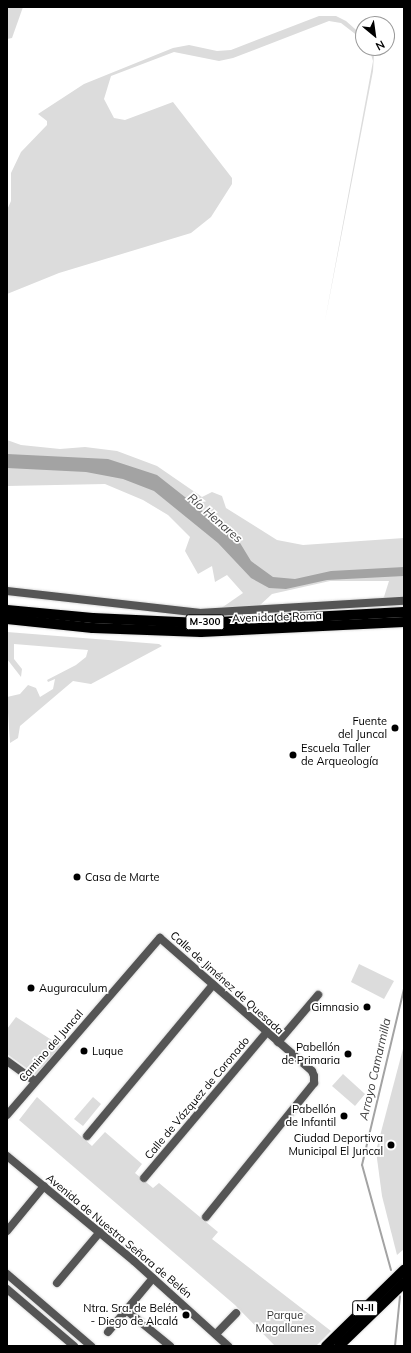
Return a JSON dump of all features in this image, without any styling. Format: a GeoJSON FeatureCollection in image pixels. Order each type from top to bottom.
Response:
{"type":"FeatureCollection","features":[{"type":"Feature","properties":{"kind":"main road","name":"Avenida de Roma"},"geometry":{"type":"LineString","coordinates":[[7,610],[93,618],[200,622],[404,612]]}},
{"type":"Feature","properties":{"kind":"main road","name":"Avenida de Roma"},"geometry":{"type":"LineString","coordinates":[[7,619],[93,628],[201,632],[404,622]]}},
{"type":"Feature","properties":{"kind":"main road","name":"N-II"},"geometry":{"type":"LineString","coordinates":[[326,1346],[404,1270]]}},
{"type":"Feature","properties":{"kind":"main road","name":"N-II"},"geometry":{"type":"LineString","coordinates":[[339,1346],[404,1283]]}},
{"type":"Feature","properties":{"kind":"street"},"geometry":{"type":"LineString","coordinates":[[7,590],[199,613],[404,602]]}},
{"type":"Feature","properties":{"kind":"street","name":"Calle de Jiménez de Quesada"},"geometry":{"type":"LineString","coordinates":[[160,938],[312,1071],[314,1076],[314,1083],[206,1217]]}},
{"type":"Feature","properties":{"kind":"street","name":"Camino del Juncal"},"geometry":{"type":"LineString","coordinates":[[7,1115],[160,938]]}},
{"type":"Feature","properties":{"kind":"street"},"geometry":{"type":"LineString","coordinates":[[87,1136],[213,985]]}},
{"type":"Feature","properties":{"kind":"street"},"geometry":{"type":"LineString","coordinates":[[278,1042],[318,995]]}},
{"type":"Feature","properties":{"kind":"street","name":"Calle de Vázquez de Coronado"},"geometry":{"type":"LineString","coordinates":[[144,1178],[266,1032]]}},
{"type":"Feature","properties":{"kind":"street"},"geometry":{"type":"LineString","coordinates":[[7,1061],[35,1081]]}},
{"type":"Feature","properties":{"kind":"street","name":"Avenida de Nuestra Señora de Belén"},"geometry":{"type":"LineString","coordinates":[[7,1156],[100,1232],[228,1346]]}},
{"type":"Feature","properties":{"kind":"street"},"geometry":{"type":"LineString","coordinates":[[7,1231],[44,1186]]}},
{"type":"Feature","properties":{"kind":"street"},"geometry":{"type":"LineString","coordinates":[[56,1283],[100,1232]]}},
{"type":"Feature","properties":{"kind":"street"},"geometry":{"type":"LineString","coordinates":[[7,1274],[91,1346]]}},
{"type":"Feature","properties":{"kind":"street"},"geometry":{"type":"LineString","coordinates":[[108,1332],[153,1278]]}},
{"type":"Feature","properties":{"kind":"street"},"geometry":{"type":"LineString","coordinates":[[7,1289],[74,1346]]}},
{"type":"Feature","properties":{"kind":"street"},"geometry":{"type":"LineString","coordinates":[[126,1310],[170,1346]]}},
{"type":"Feature","properties":{"kind":"street"},"geometry":{"type":"LineString","coordinates":[[216,1334],[236,1313]]}},
{"type":"Feature","properties":{"kind":"green space"},"geometry":{"type":"Polygon","coordinates":[[[7,7],[23,7],[12,38],[7,39],[7,7]]]}},
{"type":"Feature","properties":{"kind":"green space"},"geometry":{"type":"Polygon","coordinates":[[[319,16],[336,16],[346,21],[355,29],[355,34],[341,23],[329,21],[233,58],[219,61],[174,52],[111,76],[104,99],[114,118],[125,120],[173,102],[232,178],[232,184],[211,217],[191,233],[59,273],[7,294],[7,210],[11,201],[11,173],[21,152],[47,125],[47,121],[38,114],[84,84],[173,48],[189,45],[217,51],[231,50],[319,16]]]}},
{"type":"Feature","properties":{"kind":"green space"},"geometry":{"type":"Polygon","coordinates":[[[371,56],[374,56],[373,71],[324,326],[373,61],[371,56]]]}},
{"type":"Feature","properties":{"kind":"green space"},"geometry":{"type":"Polygon","coordinates":[[[7,440],[21,445],[60,449],[85,447],[117,451],[157,466],[202,497],[212,492],[222,496],[226,508],[277,540],[303,545],[404,538],[404,598],[383,600],[389,581],[330,581],[272,594],[259,606],[220,609],[243,593],[227,575],[215,582],[212,566],[198,574],[185,551],[190,537],[168,515],[143,500],[105,484],[7,486],[7,440]]]}},
{"type":"Feature","properties":{"kind":"green space"},"geometry":{"type":"Polygon","coordinates":[[[7,632],[159,644],[162,646],[91,684],[73,681],[20,726],[18,738],[10,743],[7,697],[20,694],[28,685],[36,688],[40,697],[53,689],[55,679],[48,682],[47,680],[76,665],[86,657],[88,650],[14,644],[14,659],[22,669],[21,677],[7,659],[7,632]]]}},
{"type":"Feature","properties":{"kind":"green space"},"geometry":{"type":"Polygon","coordinates":[[[359,964],[394,981],[384,999],[351,982],[359,964]]]}},
{"type":"Feature","properties":{"kind":"green space"},"geometry":{"type":"Polygon","coordinates":[[[16,1017],[61,1046],[36,1075],[7,1054],[7,1029],[16,1017]]]}},
{"type":"Feature","properties":{"kind":"green space","name":"Ciudad Deportiva Municipal El Juncal"},"geometry":{"type":"Polygon","coordinates":[[[404,1045],[404,1249],[397,1255],[382,1196],[376,1151],[404,1045]]]}},
{"type":"Feature","properties":{"kind":"green space"},"geometry":{"type":"Polygon","coordinates":[[[343,1074],[365,1094],[355,1106],[332,1086],[343,1074]]]}},
{"type":"Feature","properties":{"kind":"green space","name":"Parque Magallanes"},"geometry":{"type":"Polygon","coordinates":[[[37,1097],[92,1146],[105,1132],[142,1164],[135,1173],[153,1188],[159,1183],[218,1232],[212,1239],[331,1331],[316,1346],[275,1346],[235,1305],[19,1120],[37,1097]]]}},
{"type":"Feature","properties":{"kind":"green space"},"geometry":{"type":"Polygon","coordinates":[[[93,1097],[101,1104],[83,1126],[74,1119],[93,1097]]]}},
{"type":"Feature","properties":{"kind":"shaded area"},"geometry":{"type":"Polygon","coordinates":[[[7,454],[108,459],[157,475],[237,538],[251,561],[273,577],[295,579],[331,571],[404,567],[404,576],[327,580],[286,589],[269,588],[251,578],[218,543],[154,491],[123,479],[86,472],[7,468],[7,454]]]}},
{"type":"Feature","properties":{"kind":"waterway","name":"Arroyo Camarmilla"},"geometry":{"type":"LineString","coordinates":[[391,1270],[362,1165],[404,989]]}},
{"type":"Feature","properties":{"kind":"waterway"},"geometry":{"type":"LineString","coordinates":[[395,1346],[400,1296]]}},
{"type":"Feature","properties":{"kind":"place","name":"Fuente del Juncal"},"geometry":{"type":"Point","coordinates":[395,728]}},
{"type":"Feature","properties":{"kind":"place","name":"Escuela Taller de Arqueología"},"geometry":{"type":"Point","coordinates":[293,755]}},
{"type":"Feature","properties":{"kind":"place","name":"Casa de Marte"},"geometry":{"type":"Point","coordinates":[77,877]}},
{"type":"Feature","properties":{"kind":"place","name":"Auguraculum"},"geometry":{"type":"Point","coordinates":[31,988]}},
{"type":"Feature","properties":{"kind":"place","name":"Gimnasio"},"geometry":{"type":"Point","coordinates":[367,1007]}},
{"type":"Feature","properties":{"kind":"place","name":"Luque"},"geometry":{"type":"Point","coordinates":[84,1051]}},
{"type":"Feature","properties":{"kind":"place","name":"Pabellón de Primaria"},"geometry":{"type":"Point","coordinates":[348,1054]}},
{"type":"Feature","properties":{"kind":"place","name":"Pabellón de Infantil"},"geometry":{"type":"Point","coordinates":[344,1116]}},
{"type":"Feature","properties":{"kind":"place","name":"Ciudad Deportiva Municipal El Juncal"},"geometry":{"type":"Point","coordinates":[391,1145]}},
{"type":"Feature","properties":{"kind":"place","name":"Ntra. Sra. de Belén - Diego de Alcalá"},"geometry":{"type":"Point","coordinates":[186,1315]}},
{"type":"Feature","properties":{"kind":"water label","name":"Río Henares"},"geometry":{"type":"Point","coordinates":[215,518]}}]}
